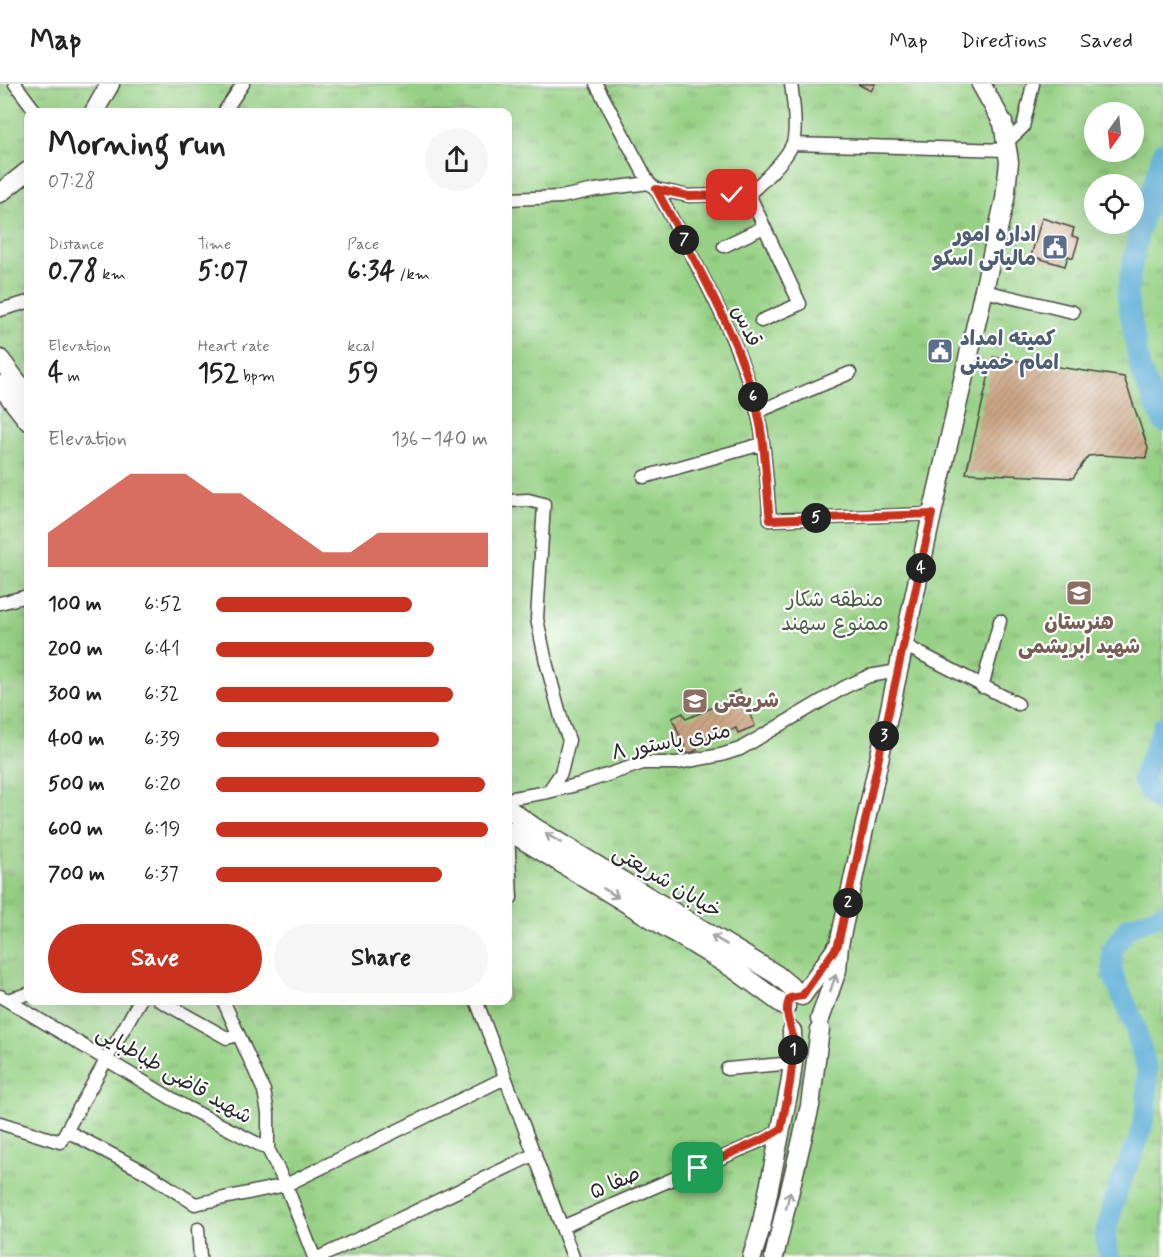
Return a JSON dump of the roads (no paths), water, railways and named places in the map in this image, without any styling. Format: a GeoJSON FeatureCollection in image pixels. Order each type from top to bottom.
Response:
{"type":"FeatureCollection","features":[{"type":"Feature","properties":{"kind":"main road"},"geometry":{"type":"LineString","coordinates":[[96,108],[110,84]]}},
{"type":"Feature","properties":{"kind":"main road"},"geometry":{"type":"LineString","coordinates":[[792,1031],[796,1036],[806,1040],[816,1036],[837,970],[838,945],[932,514],[1005,198],[1009,162],[1004,123],[981,84]]}},
{"type":"Feature","properties":{"kind":"main road"},"geometry":{"type":"LineString","coordinates":[[0,193],[24,174]]}},
{"type":"Feature","properties":{"kind":"main road"},"geometry":{"type":"LineString","coordinates":[[0,359],[24,391]]}},
{"type":"Feature","properties":{"kind":"main road"},"geometry":{"type":"LineString","coordinates":[[0,385],[24,416]]}},
{"type":"Feature","properties":{"kind":"main road","name":"خیابان شریعتی"},"geometry":{"type":"LineString","coordinates":[[512,812],[739,962],[786,1007]]}},
{"type":"Feature","properties":{"kind":"main road","name":"خیابان شریعتی"},"geometry":{"type":"LineString","coordinates":[[512,832],[739,962],[777,975],[802,996]]}},
{"type":"Feature","properties":{"kind":"main road"},"geometry":{"type":"LineString","coordinates":[[752,1257],[761,1227],[794,1063],[792,1031],[786,1007],[790,998],[802,996],[838,945]]}},
{"type":"Feature","properties":{"kind":"main road"},"geometry":{"type":"LineString","coordinates":[[774,1257],[810,1106],[820,1024],[812,1004],[802,996]]}},
{"type":"Feature","properties":{"kind":"main road"},"geometry":{"type":"LineString","coordinates":[[761,1227],[781,1232]]}},
{"type":"Feature","properties":{"kind":"street"},"geometry":{"type":"LineString","coordinates":[[15,84],[33,108]]}},
{"type":"Feature","properties":{"kind":"street"},"geometry":{"type":"LineString","coordinates":[[227,108],[243,84]]}},
{"type":"Feature","properties":{"kind":"street","name":"قدس"},"geometry":{"type":"LineString","coordinates":[[596,84],[696,263],[746,371],[757,412],[770,520],[932,514]]}},
{"type":"Feature","properties":{"kind":"street"},"geometry":{"type":"LineString","coordinates":[[512,199],[561,197],[595,190],[652,186],[689,196],[749,194],[770,174],[793,144],[794,107],[791,84]]}},
{"type":"Feature","properties":{"kind":"street"},"geometry":{"type":"LineString","coordinates":[[793,144],[1007,146],[1023,128],[1033,84]]}},
{"type":"Feature","properties":{"kind":"street"},"geometry":{"type":"LineString","coordinates":[[749,194],[800,304],[761,321]]}},
{"type":"Feature","properties":{"kind":"street"},"geometry":{"type":"LineString","coordinates":[[724,246],[764,227]]}},
{"type":"Feature","properties":{"kind":"street"},"geometry":{"type":"LineString","coordinates":[[984,291],[1073,312]]}},
{"type":"Feature","properties":{"kind":"street"},"geometry":{"type":"LineString","coordinates":[[0,310],[24,303]]}},
{"type":"Feature","properties":{"kind":"street"},"geometry":{"type":"LineString","coordinates":[[757,412],[850,373]]}},
{"type":"Feature","properties":{"kind":"street"},"geometry":{"type":"LineString","coordinates":[[644,477],[762,444]]}},
{"type":"Feature","properties":{"kind":"street"},"geometry":{"type":"LineString","coordinates":[[512,501],[528,500],[544,504],[537,619],[546,662],[569,740],[561,774],[548,792]]}},
{"type":"Feature","properties":{"kind":"street"},"geometry":{"type":"LineString","coordinates":[[0,603],[24,597]]}},
{"type":"Feature","properties":{"kind":"street"},"geometry":{"type":"LineString","coordinates":[[982,687],[1000,621]]}},
{"type":"Feature","properties":{"kind":"street"},"geometry":{"type":"LineString","coordinates":[[904,645],[1018,704]]}},
{"type":"Feature","properties":{"kind":"street","name":"۸ متری پاستور"},"geometry":{"type":"LineString","coordinates":[[512,798],[580,784],[643,763],[677,763],[731,752],[740,749],[845,687],[869,676],[898,671]]}},
{"type":"Feature","properties":{"kind":"street"},"geometry":{"type":"LineString","coordinates":[[3,998],[24,995]]}},
{"type":"Feature","properties":{"kind":"street","name":"شهید قاضی طباطبایی"},"geometry":{"type":"LineString","coordinates":[[3,998],[184,1106],[268,1149]]}},
{"type":"Feature","properties":{"kind":"street"},"geometry":{"type":"LineString","coordinates":[[63,1136],[137,1005]]}},
{"type":"Feature","properties":{"kind":"street"},"geometry":{"type":"LineString","coordinates":[[168,1005],[227,1038],[237,1035]]}},
{"type":"Feature","properties":{"kind":"street"},"geometry":{"type":"LineString","coordinates":[[225,1005],[264,1091],[268,1113],[268,1149],[286,1185],[314,1257]]}},
{"type":"Feature","properties":{"kind":"street"},"geometry":{"type":"LineString","coordinates":[[478,1005],[573,1257]]}},
{"type":"Feature","properties":{"kind":"street"},"geometry":{"type":"LineString","coordinates":[[727,1069],[794,1063]]}},
{"type":"Feature","properties":{"kind":"street"},"geometry":{"type":"LineString","coordinates":[[0,1123],[63,1136],[147,1173],[195,1204],[286,1185],[505,1078]]}},
{"type":"Feature","properties":{"kind":"street","name":"صفا ۵"},"geometry":{"type":"LineString","coordinates":[[562,1227],[766,1138],[781,1129]]}},
{"type":"Feature","properties":{"kind":"street"},"geometry":{"type":"LineString","coordinates":[[320,1257],[535,1154]]}},
{"type":"Feature","properties":{"kind":"street"},"geometry":{"type":"LineString","coordinates":[[198,1229],[200,1257]]}},
{"type":"Feature","properties":{"kind":"waterway"},"geometry":{"type":"LineString","coordinates":[[1163,152],[1138,234],[1127,294],[1140,369],[1163,422]]}},
{"type":"Feature","properties":{"kind":"waterway"},"geometry":{"type":"LineString","coordinates":[[1163,727],[1142,779],[1151,794],[1163,804]]}},
{"type":"Feature","properties":{"kind":"waterway"},"geometry":{"type":"LineString","coordinates":[[1109,1257],[1105,1236],[1117,1191],[1139,1138],[1147,1107],[1147,1069],[1132,1018],[1113,975],[1112,950],[1128,927],[1163,914]]}},
{"type":"Feature","properties":{"kind":"place","name":"اداره امور مالیاتی اسکو"},"geometry":{"type":"Point","coordinates":[1055,247]}},
{"type":"Feature","properties":{"kind":"place","name":"کمیته امداد امام خمینی"},"geometry":{"type":"Point","coordinates":[940,351]}},
{"type":"Feature","properties":{"kind":"place","name":"هنرستان شهید ابریشمی"},"geometry":{"type":"Point","coordinates":[1079,593]}},
{"type":"Feature","properties":{"kind":"place","name":"شریعتی"},"geometry":{"type":"Point","coordinates":[695,701]}},
{"type":"Feature","properties":{"kind":"park label","name":"منطقه شکار ممنوع سهند"},"geometry":{"type":"Point","coordinates":[835,612]}}]}
